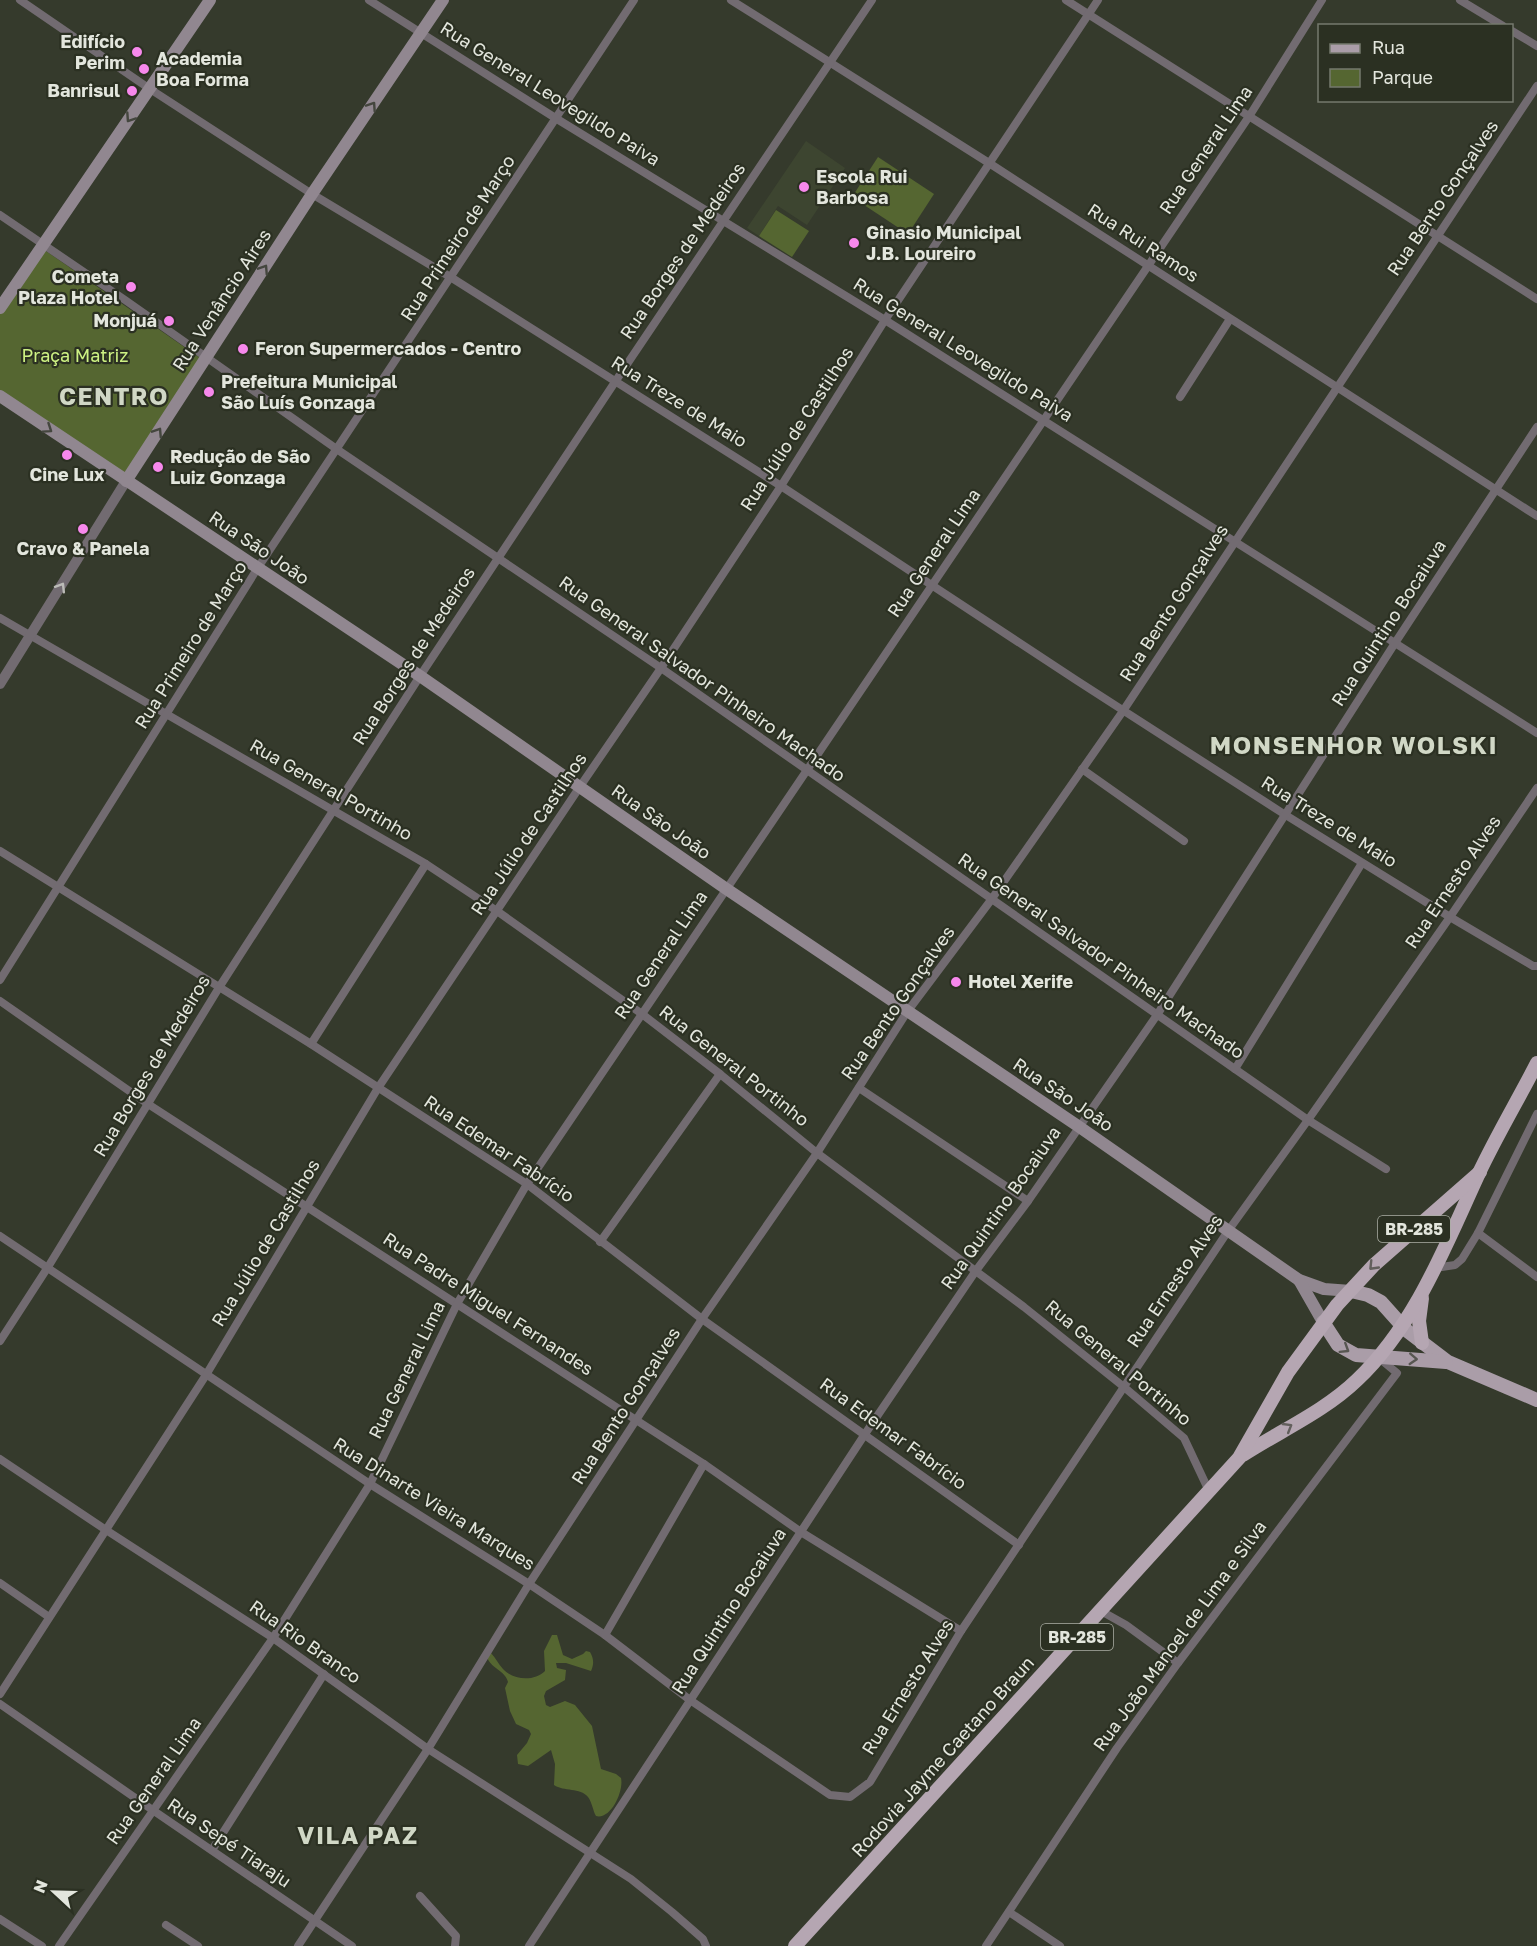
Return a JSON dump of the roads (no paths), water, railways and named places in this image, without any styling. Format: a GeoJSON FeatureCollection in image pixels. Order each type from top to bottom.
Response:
{"type":"FeatureCollection","features":[{"type":"Feature","properties":{"kind":"highway","name":"BR-285"},"geometry":{"type":"LineString","coordinates":[[1378,1357],[1423,1294],[1480,1172],[1537,1064]]}},
{"type":"Feature","properties":{"kind":"highway","name":"BR-285"},"geometry":{"type":"LineString","coordinates":[[1351,1291],[1374,1264],[1480,1172]]}},
{"type":"Feature","properties":{"kind":"highway","name":"Rodovia Jayme Caetano Braun"},"geometry":{"type":"LineString","coordinates":[[795,1946],[1239,1458],[1288,1372],[1323,1322],[1351,1291]]}},
{"type":"Feature","properties":{"kind":"highway"},"geometry":{"type":"LineString","coordinates":[[1422,1343],[1419,1321],[1423,1294]]}},
{"type":"Feature","properties":{"kind":"highway","name":"Rodovia Jayme Caetano Braun"},"geometry":{"type":"LineString","coordinates":[[1239,1458],[1325,1405],[1356,1381],[1378,1357]]}},
{"type":"Feature","properties":{"kind":"main road"},"geometry":{"type":"LineString","coordinates":[[0,309],[210,0]]}},
{"type":"Feature","properties":{"kind":"main road","name":"Rua Venâncio Aires"},"geometry":{"type":"LineString","coordinates":[[126,482],[312,194],[443,0]]}},
{"type":"Feature","properties":{"kind":"main road","name":"Rua São João"},"geometry":{"type":"LineString","coordinates":[[0,396],[420,676],[579,788],[1078,1126],[1299,1280],[1324,1288],[1351,1291]]}},
{"type":"Feature","properties":{"kind":"main road","name":"Rua São João"},"geometry":{"type":"LineString","coordinates":[[1299,1280],[1323,1322]]}},
{"type":"Feature","properties":{"kind":"main road"},"geometry":{"type":"LineString","coordinates":[[1351,1291],[1368,1295],[1381,1302],[1401,1325],[1448,1362],[1537,1400]]}},
{"type":"Feature","properties":{"kind":"main road"},"geometry":{"type":"LineString","coordinates":[[1323,1322],[1334,1340],[1343,1349],[1356,1355],[1448,1362]]}},
{"type":"Feature","properties":{"kind":"street","name":"Rua Treze de Maio"},"geometry":{"type":"LineString","coordinates":[[20,0],[150,89],[312,194],[452,278],[781,486],[1284,814],[1450,917],[1535,966]]}},
{"type":"Feature","properties":{"kind":"street","name":"Rua General Leovegildo Paiva"},"geometry":{"type":"LineString","coordinates":[[369,0],[557,119],[885,320],[1537,732]]}},
{"type":"Feature","properties":{"kind":"street","name":"Rua Primeiro de Março"},"geometry":{"type":"LineString","coordinates":[[0,980],[257,569],[452,278],[634,0]]}},
{"type":"Feature","properties":{"kind":"street","name":"Rua Rui Ramos"},"geometry":{"type":"LineString","coordinates":[[731,0],[989,163],[1537,516]]}},
{"type":"Feature","properties":{"kind":"street","name":"Rua Borges de Medeiros"},"geometry":{"type":"LineString","coordinates":[[0,1341],[48,1268],[220,986],[333,809],[497,559],[872,0]]}},
{"type":"Feature","properties":{"kind":"street"},"geometry":{"type":"LineString","coordinates":[[1066,0],[1537,299]]}},
{"type":"Feature","properties":{"kind":"street","name":"Rua Júlio de Castilhos"},"geometry":{"type":"LineString","coordinates":[[0,1694],[206,1375],[378,1088],[661,668],[781,486],[885,320],[1098,0]]}},
{"type":"Feature","properties":{"kind":"street","name":"Rua General Lima"},"geometry":{"type":"LineString","coordinates":[[59,1946],[273,1638],[370,1484],[457,1304],[526,1184],[1149,266],[1250,115],[1322,0]]}},
{"type":"Feature","properties":{"kind":"street"},"geometry":{"type":"LineString","coordinates":[[1460,0],[1500,24]]}},
{"type":"Feature","properties":{"kind":"street"},"geometry":{"type":"LineString","coordinates":[[1513,32],[1537,46]]}},
{"type":"Feature","properties":{"kind":"street","name":"Rua Bento Gonçalves"},"geometry":{"type":"LineString","coordinates":[[298,1946],[428,1749],[529,1584],[702,1319],[817,1153],[907,1012],[991,900],[1123,711],[1537,86]]}},
{"type":"Feature","properties":{"kind":"street","name":"Rua General Salvador Pinheiro Machado"},"geometry":{"type":"LineString","coordinates":[[0,215],[497,559],[661,668],[1308,1120],[1386,1169]]}},
{"type":"Feature","properties":{"kind":"street"},"geometry":{"type":"LineString","coordinates":[[1180,397],[1230,319]]}},
{"type":"Feature","properties":{"kind":"street","name":"Rua Quintino Bocaiuva"},"geometry":{"type":"LineString","coordinates":[[529,1946],[865,1434],[975,1272],[1028,1201],[1157,1015],[1284,814],[1537,427]]}},
{"type":"Feature","properties":{"kind":"street","name":"Rua Venâncio Aires"},"geometry":{"type":"LineString","coordinates":[[0,684],[126,482]]}},
{"type":"Feature","properties":{"kind":"street","name":"Rua General Portinho"},"geometry":{"type":"LineString","coordinates":[[0,618],[426,864],[497,911],[642,1014],[817,1153],[1024,1307],[1124,1387],[1184,1438],[1209,1491]]}},
{"type":"Feature","properties":{"kind":"street"},"geometry":{"type":"LineString","coordinates":[[1082,769],[1184,842]]}},
{"type":"Feature","properties":{"kind":"street","name":"Rua Ernesto Alves"},"geometry":{"type":"LineString","coordinates":[[850,1797],[870,1782],[961,1631],[1228,1231],[1450,917],[1537,788]]}},
{"type":"Feature","properties":{"kind":"street","name":"Rua Edemar Fabrício"},"geometry":{"type":"LineString","coordinates":[[0,851],[220,986],[526,1184],[702,1319],[1018,1545]]}},
{"type":"Feature","properties":{"kind":"street"},"geometry":{"type":"LineString","coordinates":[[1235,1069],[1362,863]]}},
{"type":"Feature","properties":{"kind":"street"},"geometry":{"type":"LineString","coordinates":[[311,1044],[426,864]]}},
{"type":"Feature","properties":{"kind":"street","name":"Rua Padre Miguel Fernandes"},"geometry":{"type":"LineString","coordinates":[[0,1001],[148,1104],[704,1464],[801,1532],[961,1631]]}},
{"type":"Feature","properties":{"kind":"street"},"geometry":{"type":"LineString","coordinates":[[600,1242],[720,1074]]}},
{"type":"Feature","properties":{"kind":"street"},"geometry":{"type":"LineString","coordinates":[[859,1088],[1028,1201]]}},
{"type":"Feature","properties":{"kind":"street"},"geometry":{"type":"LineString","coordinates":[[1435,1268],[1455,1265],[1462,1259],[1478,1233],[1537,1114]]}},
{"type":"Feature","properties":{"kind":"street"},"geometry":{"type":"LineString","coordinates":[[1478,1233],[1537,1277]]}},
{"type":"Feature","properties":{"kind":"street","name":"Rua Dinarte Vieira Marques"},"geometry":{"type":"LineString","coordinates":[[0,1236],[370,1484],[529,1584],[605,1635],[690,1700],[830,1795],[850,1797]]}},
{"type":"Feature","properties":{"kind":"street","name":"Rua João Manoel de Lima e Silva"},"geometry":{"type":"LineString","coordinates":[[986,1946],[1117,1748],[1178,1663],[1397,1374],[1378,1357]]}},
{"type":"Feature","properties":{"kind":"street","name":"Rua Rio Branco"},"geometry":{"type":"LineString","coordinates":[[0,1459],[273,1638],[428,1749],[631,1879],[703,1939],[706,1946]]}},
{"type":"Feature","properties":{"kind":"street"},"geometry":{"type":"LineString","coordinates":[[605,1635],[704,1464]]}},
{"type":"Feature","properties":{"kind":"street"},"geometry":{"type":"LineString","coordinates":[[0,1583],[50,1617]]}},
{"type":"Feature","properties":{"kind":"street"},"geometry":{"type":"LineString","coordinates":[[1101,1611],[1126,1625],[1178,1663]]}},
{"type":"Feature","properties":{"kind":"street"},"geometry":{"type":"LineString","coordinates":[[212,1850],[324,1674]]}},
{"type":"Feature","properties":{"kind":"street","name":"Rua Sepé Tiaraju"},"geometry":{"type":"LineString","coordinates":[[0,1704],[352,1946]]}},
{"type":"Feature","properties":{"kind":"street"},"geometry":{"type":"LineString","coordinates":[[420,1896],[456,1936],[455,1946]]}},
{"type":"Feature","properties":{"kind":"street"},"geometry":{"type":"LineString","coordinates":[[1009,1911],[1060,1946]]}},
{"type":"Feature","properties":{"kind":"street"},"geometry":{"type":"LineString","coordinates":[[0,1919],[42,1946]]}},
{"type":"Feature","properties":{"kind":"street"},"geometry":{"type":"LineString","coordinates":[[166,1925],[198,1946]]}},
{"type":"Feature","properties":{"kind":"place","name":"Edifício Perim"},"geometry":{"type":"Point","coordinates":[137,52]}},
{"type":"Feature","properties":{"kind":"place","name":"Academia Boa Forma"},"geometry":{"type":"Point","coordinates":[144,69]}},
{"type":"Feature","properties":{"kind":"place","name":"Banrisul"},"geometry":{"type":"Point","coordinates":[132,91]}},
{"type":"Feature","properties":{"kind":"place","name":"Escola Rui Barbosa"},"geometry":{"type":"Point","coordinates":[804,187]}},
{"type":"Feature","properties":{"kind":"place","name":"Ginasio Municipal J.B. Loureiro"},"geometry":{"type":"Point","coordinates":[854,243]}},
{"type":"Feature","properties":{"kind":"place","name":"Cometa Plaza Hotel"},"geometry":{"type":"Point","coordinates":[131,287]}},
{"type":"Feature","properties":{"kind":"place","name":"Monjuá"},"geometry":{"type":"Point","coordinates":[169,321]}},
{"type":"Feature","properties":{"kind":"place","name":"Feron Supermercados - Centro"},"geometry":{"type":"Point","coordinates":[243,349]}},
{"type":"Feature","properties":{"kind":"place","name":"Prefeitura Municipal São Luís Gonzaga"},"geometry":{"type":"Point","coordinates":[209,392]}},
{"type":"Feature","properties":{"kind":"place","name":"Cine Lux"},"geometry":{"type":"Point","coordinates":[67,455]}},
{"type":"Feature","properties":{"kind":"place","name":"Redução de São Luiz Gonzaga"},"geometry":{"type":"Point","coordinates":[158,467]}},
{"type":"Feature","properties":{"kind":"place","name":"Cravo & Panela"},"geometry":{"type":"Point","coordinates":[83,529]}},
{"type":"Feature","properties":{"kind":"place","name":"Hotel Xerife"},"geometry":{"type":"Point","coordinates":[956,982]}},
{"type":"Feature","properties":{"kind":"district","name":"CENTRO"},"geometry":{"type":"Point","coordinates":[114,397]}},
{"type":"Feature","properties":{"kind":"district","name":"MONSENHOR WOLSKI"},"geometry":{"type":"Point","coordinates":[1354,746]}},
{"type":"Feature","properties":{"kind":"district","name":"VILA PAZ"},"geometry":{"type":"Point","coordinates":[358,1836]}},
{"type":"Feature","properties":{"kind":"park label","name":"Praça Matriz"},"geometry":{"type":"Point","coordinates":[75,356]}}]}
